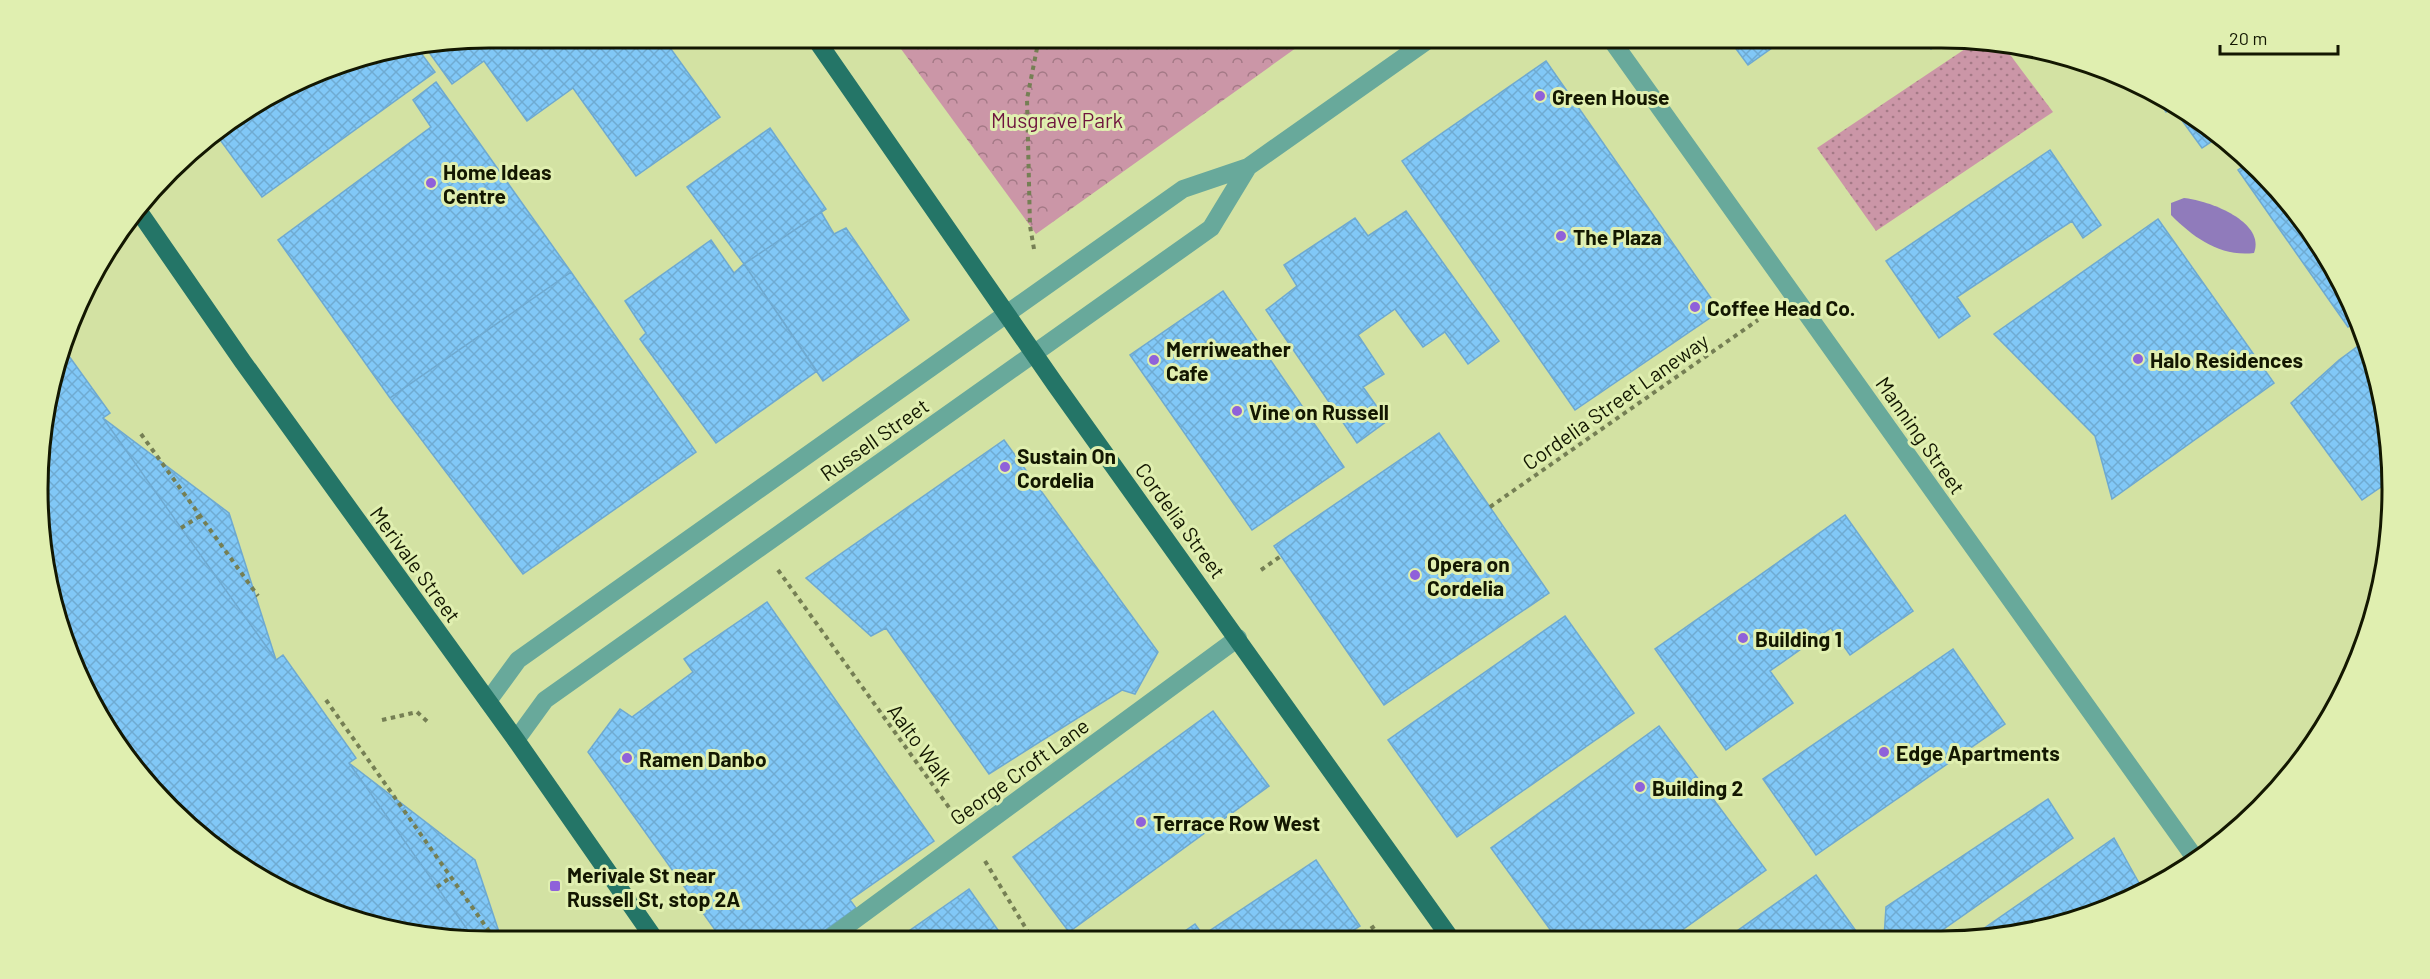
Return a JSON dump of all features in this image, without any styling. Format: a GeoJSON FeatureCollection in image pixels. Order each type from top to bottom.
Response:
{"type":"FeatureCollection","features":[{"type":"Feature","properties":{"kind":"main road","name":"Cordelia Street"},"geometry":{"type":"LineString","coordinates":[[822,48],[1034,352],[1445,931]]}},
{"type":"Feature","properties":{"kind":"main road","name":"Merivale Street"},"geometry":{"type":"LineString","coordinates":[[143,217],[250,371],[516,740],[649,931]]}},
{"type":"Feature","properties":{"kind":"street","name":"Russell Street"},"geometry":{"type":"LineString","coordinates":[[488,701],[518,660],[1007,312],[1183,189],[1248,167],[1417,48]]}},
{"type":"Feature","properties":{"kind":"street","name":"Manning Street"},"geometry":{"type":"LineString","coordinates":[[1617,48],[2191,853]]}},
{"type":"Feature","properties":{"kind":"street","name":"Russell Street"},"geometry":{"type":"LineString","coordinates":[[516,740],[545,700],[1211,228],[1248,167]]}},
{"type":"Feature","properties":{"kind":"street","name":"George Croft Lane"},"geometry":{"type":"LineString","coordinates":[[840,931],[1238,638]]}},
{"type":"Feature","properties":{"kind":"path"},"geometry":{"type":"LineString","coordinates":[[1034,249],[1030,226],[1026,99],[1037,48]]}},
{"type":"Feature","properties":{"kind":"path","name":"Cordelia Street Laneway"},"geometry":{"type":"LineString","coordinates":[[1490,507],[1758,320]]}},
{"type":"Feature","properties":{"kind":"path"},"geometry":{"type":"LineString","coordinates":[[141,434],[258,596]]}},
{"type":"Feature","properties":{"kind":"path"},"geometry":{"type":"LineString","coordinates":[[181,528],[200,516]]}},
{"type":"Feature","properties":{"kind":"path"},"geometry":{"type":"LineString","coordinates":[[1262,570],[1281,556]]}},
{"type":"Feature","properties":{"kind":"path","name":"Aalto Walk"},"geometry":{"type":"LineString","coordinates":[[778,570],[969,836],[1027,931]]}},
{"type":"Feature","properties":{"kind":"path"},"geometry":{"type":"LineString","coordinates":[[327,700],[488,931]]}},
{"type":"Feature","properties":{"kind":"path"},"geometry":{"type":"LineString","coordinates":[[382,720],[417,712],[429,724]]}},
{"type":"Feature","properties":{"kind":"path"},"geometry":{"type":"LineString","coordinates":[[437,886],[451,877]]}},
{"type":"Feature","properties":{"kind":"path"},"geometry":{"type":"LineString","coordinates":[[1367,931],[1376,925]]}},
{"type":"Feature","properties":{"kind":"green space","name":"Musgrave Park"},"geometry":{"type":"Polygon","coordinates":[[[900,48],[1296,48],[1036,234],[900,48]]]}},
{"type":"Feature","properties":{"kind":"green space"},"geometry":{"type":"Polygon","coordinates":[[[1965,49],[2009,54],[2053,112],[1876,231],[1817,148],[1965,49]]]}},
{"type":"Feature","properties":{"kind":"shaded area"},"geometry":{"type":"Polygon","coordinates":[[[2184,198],[2219,208],[2243,222],[2251,231],[2255,242],[2254,253],[2219,249],[2189,231],[2171,215],[2171,203],[2184,198]]]}},
{"type":"Feature","properties":{"kind":"building"},"geometry":{"type":"Polygon","coordinates":[[[490,48],[670,48],[720,117],[636,176],[573,88],[527,121],[484,61],[452,84],[429,52],[490,48]]]}},
{"type":"Feature","properties":{"kind":"building"},"geometry":{"type":"Polygon","coordinates":[[[1735,48],[1772,48],[1748,65],[1735,48]]]}},
{"type":"Feature","properties":{"kind":"building"},"geometry":{"type":"Polygon","coordinates":[[[421,53],[435,72],[262,197],[220,140],[269,107],[321,82],[375,63],[421,53]]]}},
{"type":"Feature","properties":{"kind":"building","name":"The Plaza"},"geometry":{"type":"Polygon","coordinates":[[[1546,61],[1720,311],[1575,410],[1402,161],[1546,61]]]}},
{"type":"Feature","properties":{"kind":"building","name":"Home Ideas Centre"},"geometry":{"type":"Polygon","coordinates":[[[436,82],[571,272],[390,398],[278,240],[431,127],[413,100],[436,82]]]}},
{"type":"Feature","properties":{"kind":"building"},"geometry":{"type":"Polygon","coordinates":[[[2181,119],[2212,141],[2202,148],[2181,119]]]}},
{"type":"Feature","properties":{"kind":"building"},"geometry":{"type":"Polygon","coordinates":[[[770,128],[826,209],[744,264],[687,187],[770,128]]]}},
{"type":"Feature","properties":{"kind":"building"},"geometry":{"type":"Polygon","coordinates":[[[2050,150],[2101,225],[2083,238],[2072,221],[1957,297],[1970,316],[1939,338],[1886,261],[2050,150]]]}},
{"type":"Feature","properties":{"kind":"building"},"geometry":{"type":"Polygon","coordinates":[[[2242,167],[2253,177],[2308,244],[2336,294],[2350,326],[2348,327],[2238,170],[2242,167]]]}},
{"type":"Feature","properties":{"kind":"building"},"geometry":{"type":"Polygon","coordinates":[[[1406,211],[1499,341],[1468,364],[1445,332],[1423,347],[1395,309],[1358,335],[1384,374],[1363,387],[1387,421],[1357,443],[1266,310],[1297,286],[1284,265],[1355,218],[1368,236],[1406,211]]]}},
{"type":"Feature","properties":{"kind":"building"},"geometry":{"type":"Polygon","coordinates":[[[821,212],[834,234],[846,228],[909,320],[823,381],[744,264],[821,212]]]}},
{"type":"Feature","properties":{"kind":"building","name":"Halo Residences"},"geometry":{"type":"Polygon","coordinates":[[[2158,219],[2274,383],[2112,499],[2095,436],[1994,334],[2158,219]]]}},
{"type":"Feature","properties":{"kind":"building"},"geometry":{"type":"Polygon","coordinates":[[[711,240],[734,273],[744,264],[817,371],[716,443],[640,339],[646,333],[625,301],[711,240]]]}},
{"type":"Feature","properties":{"kind":"building"},"geometry":{"type":"Polygon","coordinates":[[[571,272],[696,452],[523,574],[390,398],[571,272]]]}},
{"type":"Feature","properties":{"kind":"building","name":"Vine on Russell"},"geometry":{"type":"Polygon","coordinates":[[[1223,291],[1344,467],[1252,530],[1130,355],[1223,291]]]}},
{"type":"Feature","properties":{"kind":"building"},"geometry":{"type":"Polygon","coordinates":[[[2358,346],[2374,403],[2382,486],[2362,500],[2291,403],[2358,346]]]}},
{"type":"Feature","properties":{"kind":"building"},"geometry":{"type":"Polygon","coordinates":[[[69,356],[110,413],[103,418],[229,513],[276,660],[283,655],[356,758],[349,763],[475,860],[499,931],[461,930],[403,923],[348,908],[294,885],[244,857],[177,802],[139,758],[122,735],[94,685],[71,631],[56,576],[49,518],[49,461],[56,403],[69,356]]]}},
{"type":"Feature","properties":{"kind":"building"},"geometry":{"type":"Polygon","coordinates":[[[103,418],[229,513],[276,660],[189,539],[103,418]]]}},
{"type":"Feature","properties":{"kind":"building","name":"Opera on Cordelia"},"geometry":{"type":"Polygon","coordinates":[[[1439,433],[1549,593],[1384,705],[1274,546],[1439,433]]]}},
{"type":"Feature","properties":{"kind":"building"},"geometry":{"type":"Polygon","coordinates":[[[1004,440],[1158,652],[1135,694],[1122,690],[989,774],[886,628],[871,636],[806,578],[1004,440]]]}},
{"type":"Feature","properties":{"kind":"building","name":"Building 1"},"geometry":{"type":"Polygon","coordinates":[[[1845,515],[1913,611],[1850,655],[1831,628],[1770,671],[1793,703],[1726,750],[1655,649],[1845,515]]]}},
{"type":"Feature","properties":{"kind":"building"},"geometry":{"type":"Polygon","coordinates":[[[767,602],[934,841],[850,900],[856,908],[824,931],[716,931],[588,752],[620,709],[632,717],[693,672],[684,659],[767,602]]]}},
{"type":"Feature","properties":{"kind":"building"},"geometry":{"type":"Polygon","coordinates":[[[1565,616],[1634,713],[1457,837],[1388,740],[1565,616]]]}},
{"type":"Feature","properties":{"kind":"building","name":"Edge Apartments"},"geometry":{"type":"Polygon","coordinates":[[[1953,649],[2005,724],[1816,855],[1763,779],[1953,649]]]}},
{"type":"Feature","properties":{"kind":"building","name":"Terrace Row West"},"geometry":{"type":"Polygon","coordinates":[[[1213,711],[1269,786],[1070,931],[1013,857],[1213,711]]]}},
{"type":"Feature","properties":{"kind":"building","name":"Building 2"},"geometry":{"type":"Polygon","coordinates":[[[1659,726],[1766,870],[1681,931],[1551,931],[1491,848],[1659,726]]]}},
{"type":"Feature","properties":{"kind":"building"},"geometry":{"type":"Polygon","coordinates":[[[349,763],[475,860],[499,931],[468,930],[349,763]]]}},
{"type":"Feature","properties":{"kind":"building"},"geometry":{"type":"Polygon","coordinates":[[[2048,799],[2073,838],[1941,931],[1884,931],[1886,907],[2048,799]]]}},
{"type":"Feature","properties":{"kind":"building"},"geometry":{"type":"Polygon","coordinates":[[[2114,838],[2139,883],[2082,908],[2055,916],[2027,923],[1984,928],[2114,838]]]}},
{"type":"Feature","properties":{"kind":"building","name":"Terrace Row West"},"geometry":{"type":"Polygon","coordinates":[[[1316,860],[1360,926],[1352,931],[1209,931],[1316,860]]]}},
{"type":"Feature","properties":{"kind":"building"},"geometry":{"type":"Polygon","coordinates":[[[1816,875],[1856,931],[1737,931],[1816,875]]]}},
{"type":"Feature","properties":{"kind":"building"},"geometry":{"type":"Polygon","coordinates":[[[969,889],[999,931],[909,931],[969,889]]]}},
{"type":"Feature","properties":{"kind":"building","name":"Terrace Row West"},"geometry":{"type":"Polygon","coordinates":[[[1195,924],[1200,931],[1185,931],[1195,924]]]}},
{"type":"Feature","properties":{"kind":"place","name":"Green House"},"geometry":{"type":"Point","coordinates":[1540,96]}},
{"type":"Feature","properties":{"kind":"place","name":"Home Ideas Centre"},"geometry":{"type":"Point","coordinates":[431,183]}},
{"type":"Feature","properties":{"kind":"place","name":"The Plaza"},"geometry":{"type":"Point","coordinates":[1561,236]}},
{"type":"Feature","properties":{"kind":"place","name":"Coffee Head Co."},"geometry":{"type":"Point","coordinates":[1695,307]}},
{"type":"Feature","properties":{"kind":"place","name":"Halo Residences"},"geometry":{"type":"Point","coordinates":[2138,359]}},
{"type":"Feature","properties":{"kind":"place","name":"Merriweather Cafe"},"geometry":{"type":"Point","coordinates":[1154,360]}},
{"type":"Feature","properties":{"kind":"place","name":"Vine on Russell"},"geometry":{"type":"Point","coordinates":[1237,411]}},
{"type":"Feature","properties":{"kind":"place","name":"Sustain On Cordelia"},"geometry":{"type":"Point","coordinates":[1005,467]}},
{"type":"Feature","properties":{"kind":"place","name":"Opera on Cordelia"},"geometry":{"type":"Point","coordinates":[1415,575]}},
{"type":"Feature","properties":{"kind":"place","name":"Building 1"},"geometry":{"type":"Point","coordinates":[1743,638]}},
{"type":"Feature","properties":{"kind":"place","name":"Edge Apartments"},"geometry":{"type":"Point","coordinates":[1884,752]}},
{"type":"Feature","properties":{"kind":"place","name":"Ramen Danbo"},"geometry":{"type":"Point","coordinates":[627,758]}},
{"type":"Feature","properties":{"kind":"place","name":"Building 2"},"geometry":{"type":"Point","coordinates":[1640,787]}},
{"type":"Feature","properties":{"kind":"place","name":"Terrace Row West"},"geometry":{"type":"Point","coordinates":[1141,822]}},
{"type":"Feature","properties":{"kind":"place","name":"Merivale St near Russell St, stop 2A"},"geometry":{"type":"Point","coordinates":[555,886]}}]}
